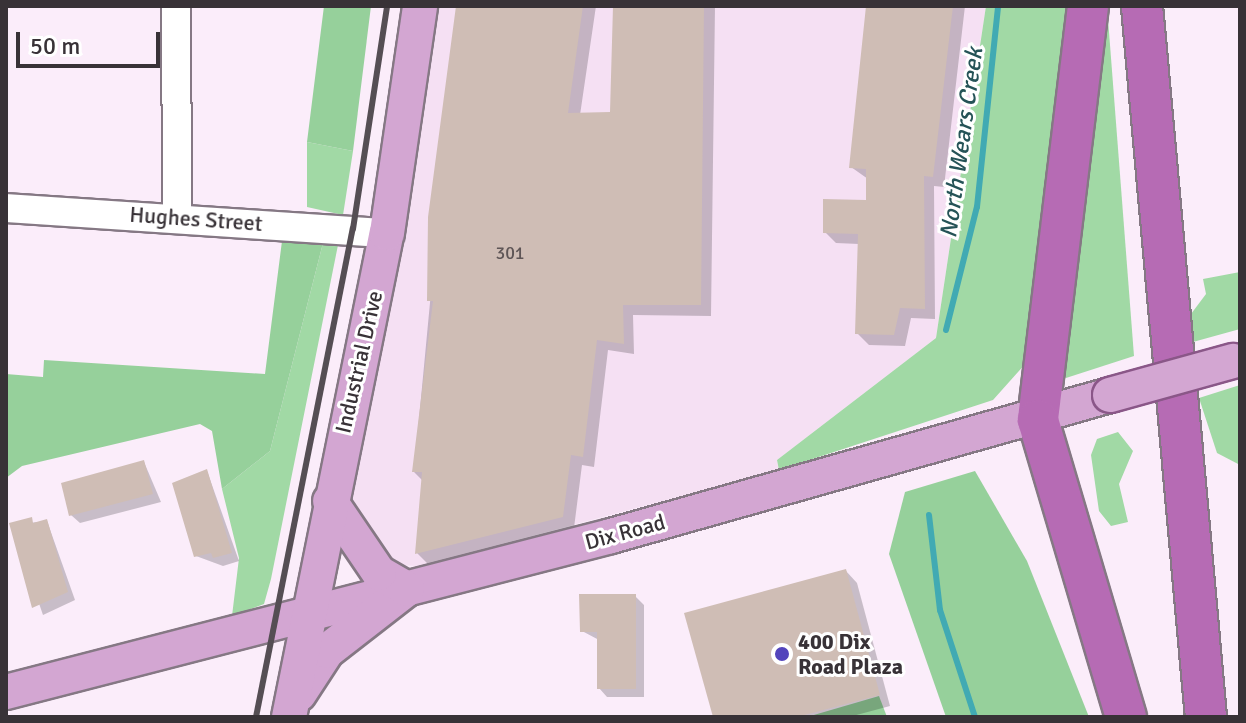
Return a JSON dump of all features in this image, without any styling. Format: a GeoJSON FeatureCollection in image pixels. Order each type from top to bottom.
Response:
{"type":"FeatureCollection","features":[{"type":"Feature","properties":{"kind":"highway"},"geometry":{"type":"LineString","coordinates":[[1088,6],[1038,420],[1126,717]]}},
{"type":"Feature","properties":{"kind":"highway"},"geometry":{"type":"LineString","coordinates":[[1119,6],[1179,717]]}},
{"type":"Feature","properties":{"kind":"highway"},"geometry":{"type":"LineString","coordinates":[[1142,6],[1206,717]]}},
{"type":"Feature","properties":{"kind":"main road","name":"Industrial Drive"},"geometry":{"type":"LineString","coordinates":[[290,711],[330,501],[387,233],[420,6]]}},
{"type":"Feature","properties":{"kind":"main road","name":"Dix Road"},"geometry":{"type":"LineString","coordinates":[[6,692],[307,616],[1038,420],[1110,395],[1237,360]]}},
{"type":"Feature","properties":{"kind":"main road"},"geometry":{"type":"LineString","coordinates":[[290,711],[327,651],[407,589],[379,573],[330,501]]}},
{"type":"Feature","properties":{"kind":"street"},"geometry":{"type":"LineString","coordinates":[[176,6],[177,218]]}},
{"type":"Feature","properties":{"kind":"street","name":"Hughes Street"},"geometry":{"type":"LineString","coordinates":[[6,208],[387,233]]}},
{"type":"Feature","properties":{"kind":"shaded area"},"geometry":{"type":"Polygon","coordinates":[[[434,6],[986,6],[936,338],[777,460],[779,470],[419,566],[395,565],[354,523],[349,503],[434,6]]]}},
{"type":"Feature","properties":{"kind":"green space"},"geometry":{"type":"Polygon","coordinates":[[[324,6],[371,6],[353,151],[307,142],[324,6]]]}},
{"type":"Feature","properties":{"kind":"green space"},"geometry":{"type":"Polygon","coordinates":[[[986,6],[1068,6],[1027,362],[993,400],[779,470],[777,460],[936,338],[986,6]]]}},
{"type":"Feature","properties":{"kind":"green space"},"geometry":{"type":"Polygon","coordinates":[[[1107,6],[1134,356],[1066,378],[1059,373],[1107,6]]]}},
{"type":"Feature","properties":{"kind":"green space"},"geometry":{"type":"Polygon","coordinates":[[[307,142],[353,151],[343,215],[307,207],[307,142]]]}},
{"type":"Feature","properties":{"kind":"green space"},"geometry":{"type":"Polygon","coordinates":[[[282,241],[323,243],[270,451],[222,489],[212,431],[200,424],[22,466],[6,478],[6,374],[43,377],[44,360],[265,374],[282,241]]]}},
{"type":"Feature","properties":{"kind":"green space"},"geometry":{"type":"Polygon","coordinates":[[[323,243],[338,245],[271,579],[264,604],[232,616],[239,558],[222,489],[270,451],[323,243]]]}},
{"type":"Feature","properties":{"kind":"green space"},"geometry":{"type":"Polygon","coordinates":[[[1240,272],[1240,329],[1193,342],[1191,314],[1206,294],[1203,279],[1240,272]]]}},
{"type":"Feature","properties":{"kind":"green space"},"geometry":{"type":"Polygon","coordinates":[[[1240,385],[1240,465],[1217,453],[1199,398],[1240,385]]]}},
{"type":"Feature","properties":{"kind":"green space"},"geometry":{"type":"Polygon","coordinates":[[[1118,432],[1133,451],[1119,484],[1128,522],[1111,526],[1099,511],[1091,455],[1097,439],[1118,432]]]}},
{"type":"Feature","properties":{"kind":"green space"},"geometry":{"type":"Polygon","coordinates":[[[975,471],[1027,561],[1089,717],[946,717],[889,554],[905,492],[975,471]]]}},
{"type":"Feature","properties":{"kind":"green space"},"geometry":{"type":"Polygon","coordinates":[[[879,696],[887,717],[807,717],[879,696]]]}},
{"type":"Feature","properties":{"kind":"building"},"geometry":{"type":"Polygon","coordinates":[[[456,6],[583,6],[568,113],[610,112],[613,6],[704,6],[701,305],[623,305],[624,344],[597,340],[583,457],[571,455],[563,517],[415,554],[422,472],[412,472],[433,301],[427,301],[428,217],[456,6]]]}},
{"type":"Feature","properties":{"kind":"building"},"geometry":{"type":"Polygon","coordinates":[[[866,6],[953,6],[933,177],[924,176],[925,309],[900,308],[894,335],[855,334],[858,234],[823,233],[823,199],[866,200],[866,169],[849,168],[866,6]]]}},
{"type":"Feature","properties":{"kind":"building"},"geometry":{"type":"Polygon","coordinates":[[[144,460],[153,494],[69,516],[61,483],[144,460]]]}},
{"type":"Feature","properties":{"kind":"building"},"geometry":{"type":"Polygon","coordinates":[[[207,469],[232,553],[213,558],[211,553],[194,557],[172,483],[207,469]]]}},
{"type":"Feature","properties":{"kind":"building"},"geometry":{"type":"Polygon","coordinates":[[[32,517],[33,523],[47,519],[68,592],[32,608],[9,523],[32,517]]]}},
{"type":"Feature","properties":{"kind":"building","name":"400 Dix Road Plaza"},"geometry":{"type":"Polygon","coordinates":[[[846,569],[880,695],[797,717],[713,717],[684,613],[846,569]]]}},
{"type":"Feature","properties":{"kind":"building"},"geometry":{"type":"Polygon","coordinates":[[[579,594],[636,594],[636,689],[597,689],[597,632],[580,632],[579,594]]]}},
{"type":"Feature","properties":{"kind":"waterway","name":"North Wears Creek"},"geometry":{"type":"LineString","coordinates":[[946,330],[977,207],[998,6]]}},
{"type":"Feature","properties":{"kind":"waterway","name":"North Wears Creek"},"geometry":{"type":"LineString","coordinates":[[929,515],[940,610],[975,717]]}},
{"type":"Feature","properties":{"kind":"railway"},"geometry":{"type":"LineString","coordinates":[[256,717],[353,229],[387,6]]}},
{"type":"Feature","properties":{"kind":"place","name":"400 Dix Road Plaza"},"geometry":{"type":"Point","coordinates":[782,654]}}]}
